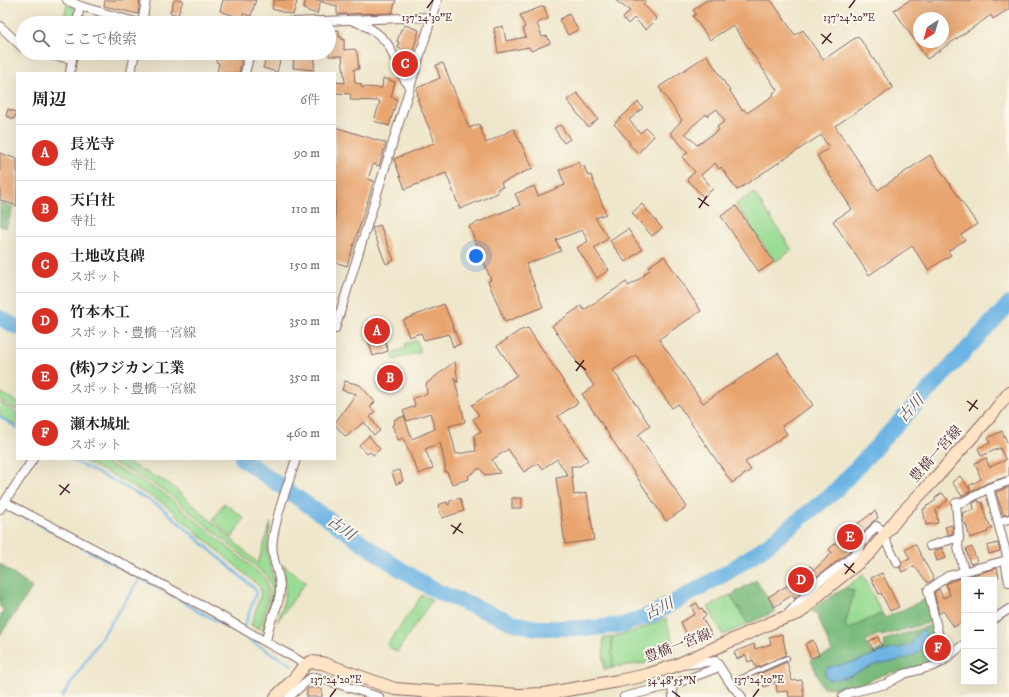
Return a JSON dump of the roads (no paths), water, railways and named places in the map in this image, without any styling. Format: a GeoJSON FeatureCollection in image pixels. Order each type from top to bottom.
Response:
{"type":"FeatureCollection","features":[{"type":"Feature","properties":{"kind":"main road","name":"豊橋一宮線"},"geometry":{"type":"LineString","coordinates":[[305,664],[311,662],[322,663],[395,689],[434,692],[464,691],[518,695],[544,694],[618,681],[647,675],[677,665],[786,616],[799,613],[804,609],[822,592],[865,557],[901,514],[933,481],[1009,393]]}},
{"type":"Feature","properties":{"kind":"main road"},"geometry":{"type":"LineString","coordinates":[[284,695],[305,664]]}},
{"type":"Feature","properties":{"kind":"street"},"geometry":{"type":"LineString","coordinates":[[67,0],[80,6],[115,16]]}},
{"type":"Feature","properties":{"kind":"street"},"geometry":{"type":"LineString","coordinates":[[142,16],[146,0]]}},
{"type":"Feature","properties":{"kind":"street"},"geometry":{"type":"LineString","coordinates":[[336,326],[436,0]]}},
{"type":"Feature","properties":{"kind":"street"},"geometry":{"type":"LineString","coordinates":[[78,16],[80,6]]}},
{"type":"Feature","properties":{"kind":"street"},"geometry":{"type":"LineString","coordinates":[[336,20],[432,17]]}},
{"type":"Feature","properties":{"kind":"street"},"geometry":{"type":"LineString","coordinates":[[348,19],[367,26],[384,40],[390,48],[403,80],[410,86]]}},
{"type":"Feature","properties":{"kind":"street"},"geometry":{"type":"LineString","coordinates":[[0,26],[16,41]]}},
{"type":"Feature","properties":{"kind":"street"},"geometry":{"type":"LineString","coordinates":[[70,72],[72,60]]}},
{"type":"Feature","properties":{"kind":"street"},"geometry":{"type":"LineString","coordinates":[[131,72],[134,60]]}},
{"type":"Feature","properties":{"kind":"street"},"geometry":{"type":"LineString","coordinates":[[245,72],[248,60]]}},
{"type":"Feature","properties":{"kind":"street"},"geometry":{"type":"LineString","coordinates":[[0,510],[32,460]]}},
{"type":"Feature","properties":{"kind":"street"},"geometry":{"type":"LineString","coordinates":[[266,642],[280,596],[280,586],[273,559],[272,546],[284,495],[296,460]]}},
{"type":"Feature","properties":{"kind":"street"},"geometry":{"type":"LineString","coordinates":[[964,570],[958,545],[959,537],[956,503],[963,502],[989,488],[1009,481]]}},
{"type":"Feature","properties":{"kind":"street"},"geometry":{"type":"LineString","coordinates":[[989,488],[1007,560],[1006,566],[1009,582]]}},
{"type":"Feature","properties":{"kind":"street"},"geometry":{"type":"LineString","coordinates":[[5,502],[72,536],[243,628],[305,664]]}},
{"type":"Feature","properties":{"kind":"street"},"geometry":{"type":"LineString","coordinates":[[998,522],[1009,519]]}},
{"type":"Feature","properties":{"kind":"street"},"geometry":{"type":"LineString","coordinates":[[883,536],[898,563]]}},
{"type":"Feature","properties":{"kind":"street"},"geometry":{"type":"LineString","coordinates":[[930,546],[959,537]]}},
{"type":"Feature","properties":{"kind":"street"},"geometry":{"type":"LineString","coordinates":[[946,659],[940,641],[928,590],[948,576],[964,570],[978,569],[1007,560]]}},
{"type":"Feature","properties":{"kind":"street"},"geometry":{"type":"LineString","coordinates":[[997,617],[1009,610]]}},
{"type":"Feature","properties":{"kind":"street"},"geometry":{"type":"LineString","coordinates":[[843,697],[849,693],[886,684],[904,674],[934,666],[946,659],[961,646]]}},
{"type":"Feature","properties":{"kind":"street"},"geometry":{"type":"LineString","coordinates":[[677,665],[692,665],[716,661],[730,683],[742,697]]}},
{"type":"Feature","properties":{"kind":"street"},"geometry":{"type":"LineString","coordinates":[[624,697],[672,685],[719,667]]}},
{"type":"Feature","properties":{"kind":"street"},"geometry":{"type":"LineString","coordinates":[[284,695],[311,678],[316,677],[355,693],[379,697]]}},
{"type":"Feature","properties":{"kind":"street"},"geometry":{"type":"LineString","coordinates":[[672,685],[672,697]]}},
{"type":"Feature","properties":{"kind":"lane"},"geometry":{"type":"LineString","coordinates":[[730,683],[787,658]]}},
{"type":"Feature","properties":{"kind":"water"},"geometry":{"type":"Polygon","coordinates":[[[924,630],[926,633],[926,640],[922,648],[910,657],[875,665],[842,678],[829,680],[826,675],[825,671],[828,667],[855,662],[880,652],[908,646],[919,632],[924,630]]]}},
{"type":"Feature","properties":{"kind":"waterway","name":"古川"},"geometry":{"type":"LineString","coordinates":[[243,460],[397,567],[436,591],[514,623],[536,628],[591,628],[623,625],[653,614],[728,572],[765,547],[834,492],[1009,304]]}},
{"type":"Feature","properties":{"kind":"waterway","name":"古川"},"geometry":{"type":"LineString","coordinates":[[0,318],[16,326]]}},
{"type":"Feature","properties":{"kind":"waterway"},"geometry":{"type":"LineString","coordinates":[[0,417],[16,427]]}},
{"type":"Feature","properties":{"kind":"waterway"},"geometry":{"type":"LineString","coordinates":[[71,460],[112,480],[161,507],[255,589],[256,593],[246,622],[239,635]]}},
{"type":"Feature","properties":{"kind":"waterway"},"geometry":{"type":"LineString","coordinates":[[9,508],[184,602],[197,611],[292,665]]}},
{"type":"Feature","properties":{"kind":"waterway"},"geometry":{"type":"LineString","coordinates":[[62,697],[140,579]]}},
{"type":"Feature","properties":{"kind":"place","name":"土地改良碑"},"geometry":{"type":"Point","coordinates":[405,64]}},
{"type":"Feature","properties":{"kind":"place","name":"長光寺"},"geometry":{"type":"Point","coordinates":[377,331]}},
{"type":"Feature","properties":{"kind":"place","name":"天白社"},"geometry":{"type":"Point","coordinates":[390,378]}},
{"type":"Feature","properties":{"kind":"place","name":"(株)フジカン工業"},"geometry":{"type":"Point","coordinates":[850,537]}},
{"type":"Feature","properties":{"kind":"place","name":"竹本木工"},"geometry":{"type":"Point","coordinates":[801,580]}},
{"type":"Feature","properties":{"kind":"place","name":"瀬木城址"},"geometry":{"type":"Point","coordinates":[938,648]}}]}
